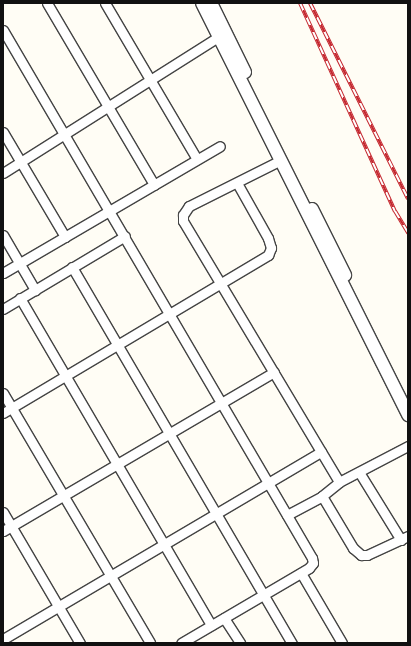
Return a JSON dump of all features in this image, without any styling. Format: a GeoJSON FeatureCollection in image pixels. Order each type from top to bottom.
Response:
{"type":"FeatureCollection","features":[{"type":"Feature","properties":{"kind":"street"},"geometry":{"type":"LineString","coordinates":[[47,3],[109,105],[154,185]]}},
{"type":"Feature","properties":{"kind":"street"},"geometry":{"type":"LineString","coordinates":[[105,3],[197,159]]}},
{"type":"Feature","properties":{"kind":"street"},"geometry":{"type":"LineString","coordinates":[[202,3],[222,35],[285,156],[408,400]]}},
{"type":"Feature","properties":{"kind":"street"},"geometry":{"type":"LineString","coordinates":[[212,3],[222,35],[279,161],[408,415]]}},
{"type":"Feature","properties":{"kind":"street"},"geometry":{"type":"LineString","coordinates":[[3,30],[110,210],[312,558],[313,563],[301,573],[181,643]]}},
{"type":"Feature","properties":{"kind":"street"},"geometry":{"type":"LineString","coordinates":[[3,173],[66,136],[109,105],[222,35]]}},
{"type":"Feature","properties":{"kind":"street"},"geometry":{"type":"LineString","coordinates":[[3,132],[65,237]]}},
{"type":"Feature","properties":{"kind":"street"},"geometry":{"type":"LineString","coordinates":[[3,273],[220,146]]}},
{"type":"Feature","properties":{"kind":"street"},"geometry":{"type":"LineString","coordinates":[[279,161],[189,206],[183,215],[183,221],[339,482]]}},
{"type":"Feature","properties":{"kind":"street"},"geometry":{"type":"LineString","coordinates":[[3,413],[116,344],[170,315],[268,255],[271,248],[268,238],[237,183]]}},
{"type":"Feature","properties":{"kind":"street"},"geometry":{"type":"LineString","coordinates":[[3,235],[35,290]]}},
{"type":"Feature","properties":{"kind":"street"},"geometry":{"type":"LineString","coordinates":[[3,309],[125,236]]}},
{"type":"Feature","properties":{"kind":"street"},"geometry":{"type":"LineString","coordinates":[[72,267],[292,643]]}},
{"type":"Feature","properties":{"kind":"street"},"geometry":{"type":"LineString","coordinates":[[20,298],[64,376],[211,625]]}},
{"type":"Feature","properties":{"kind":"street"},"geometry":{"type":"LineString","coordinates":[[7,529],[274,372]]}},
{"type":"Feature","properties":{"kind":"street"},"geometry":{"type":"LineString","coordinates":[[3,393],[150,643]]}},
{"type":"Feature","properties":{"kind":"street"},"geometry":{"type":"LineString","coordinates":[[287,515],[322,496],[339,482],[408,446]]}},
{"type":"Feature","properties":{"kind":"street"},"geometry":{"type":"LineString","coordinates":[[5,639],[321,452]]}},
{"type":"Feature","properties":{"kind":"street"},"geometry":{"type":"LineString","coordinates":[[322,496],[357,553],[367,555],[404,538],[359,472]]}},
{"type":"Feature","properties":{"kind":"street"},"geometry":{"type":"LineString","coordinates":[[3,512],[7,529],[80,643]]}},
{"type":"Feature","properties":{"kind":"street"},"geometry":{"type":"LineString","coordinates":[[301,573],[338,642]]}},
{"type":"Feature","properties":{"kind":"street"},"geometry":{"type":"LineString","coordinates":[[224,618],[240,643]]}},
{"type":"Feature","properties":{"kind":"railway"},"geometry":{"type":"LineString","coordinates":[[300,3],[395,211],[408,233]]}},
{"type":"Feature","properties":{"kind":"railway"},"geometry":{"type":"LineString","coordinates":[[310,3],[408,199]]}}]}
